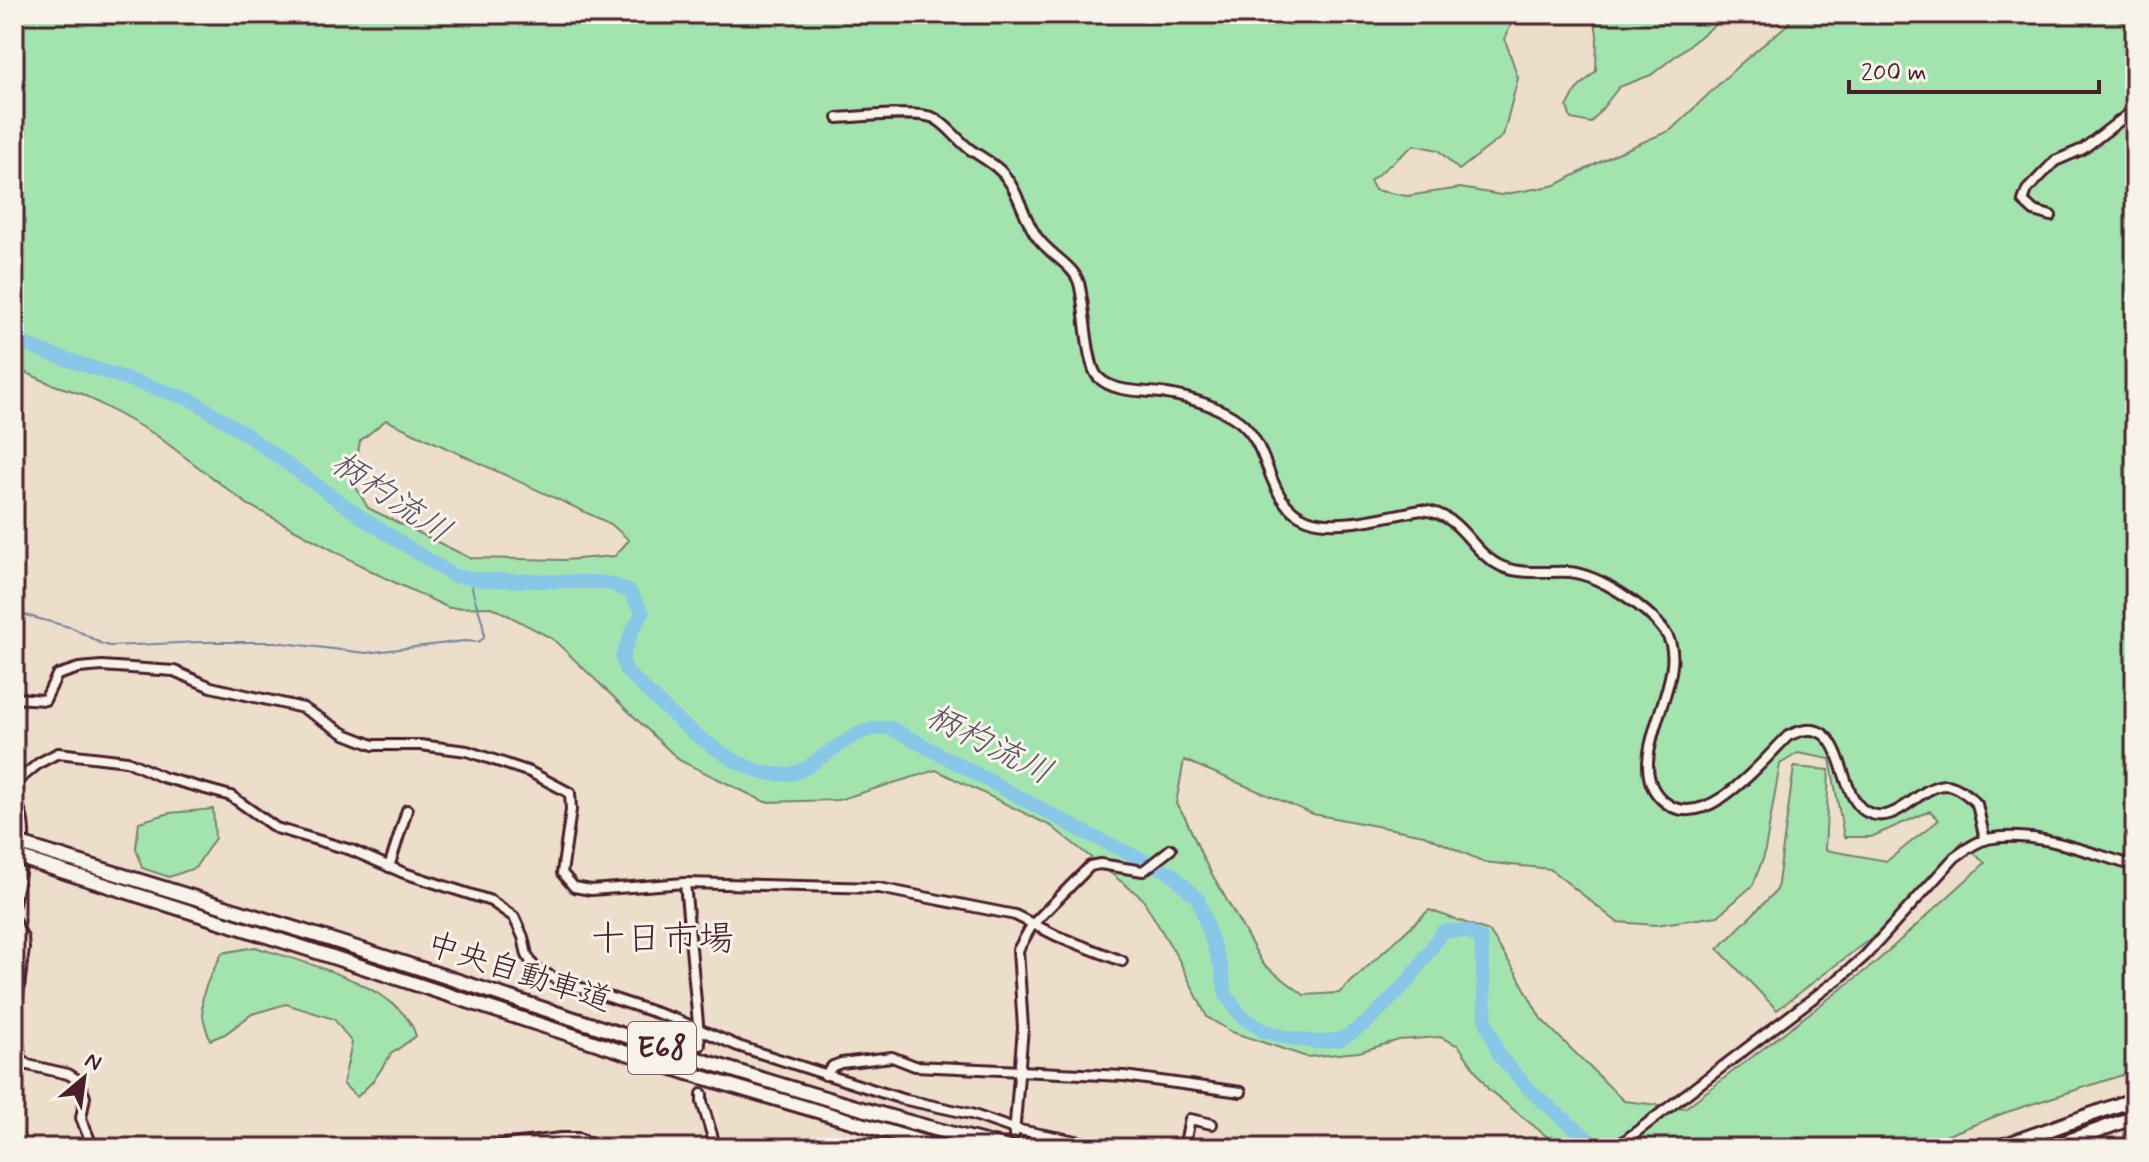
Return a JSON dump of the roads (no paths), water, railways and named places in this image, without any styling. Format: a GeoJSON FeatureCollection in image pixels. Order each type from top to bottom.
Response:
{"type":"FeatureCollection","features":[{"type":"Feature","properties":{"kind":"highway","name":"中央自動車道"},"geometry":{"type":"LineString","coordinates":[[14,842],[815,1095],[1012,1137]]}},
{"type":"Feature","properties":{"kind":"highway","name":"中央自動車道"},"geometry":{"type":"LineString","coordinates":[[14,856],[685,1072],[943,1148]]}},
{"type":"Feature","properties":{"kind":"highway"},"geometry":{"type":"LineString","coordinates":[[1997,1148],[2135,1098]]}},
{"type":"Feature","properties":{"kind":"highway"},"geometry":{"type":"LineString","coordinates":[[2049,1148],[2135,1117]]}},
{"type":"Feature","properties":{"kind":"street"},"geometry":{"type":"LineString","coordinates":[[2051,216],[2027,206],[2023,201],[2027,190],[2055,161],[2083,149],[2135,109]]}},
{"type":"Feature","properties":{"kind":"street"},"geometry":{"type":"LineString","coordinates":[[838,118],[933,117],[968,148],[994,165],[1009,181],[1027,221],[1043,246],[1071,268],[1075,275],[1085,310],[1091,359],[1098,378],[1115,387],[1184,397],[1217,409],[1240,422],[1257,441],[1275,488],[1284,502],[1305,519],[1331,523],[1421,510],[1434,511],[1457,523],[1492,561],[1505,568],[1580,573],[1633,602],[1652,617],[1670,639],[1672,652],[1649,767],[1651,786],[1664,802],[1684,811],[1713,804],[1731,791],[1788,736],[1811,731],[1823,735],[1839,753],[1849,792],[1858,806],[1869,814],[1893,812],[1945,785],[1955,788],[1977,804],[1985,840]]}},
{"type":"Feature","properties":{"kind":"street"},"geometry":{"type":"LineString","coordinates":[[14,698],[45,700],[57,675],[79,668],[102,666],[174,671],[211,687],[303,708],[345,734],[373,745],[432,746],[467,751],[530,772],[570,793],[571,810],[562,873],[574,887],[591,890],[685,883],[879,888],[1015,915],[1032,925],[1122,961]]}},
{"type":"Feature","properties":{"kind":"street"},"geometry":{"type":"LineString","coordinates":[[14,784],[39,763],[58,753],[127,761],[162,777],[231,796],[276,828],[351,850],[389,867],[491,901],[514,917],[527,955],[535,969],[547,975],[825,1075],[902,1099],[971,1114],[1012,1137],[1113,1148]]}},
{"type":"Feature","properties":{"kind":"street"},"geometry":{"type":"LineString","coordinates":[[14,800],[25,819],[14,904]]}},
{"type":"Feature","properties":{"kind":"street"},"geometry":{"type":"LineString","coordinates":[[389,867],[407,810]]}},
{"type":"Feature","properties":{"kind":"street"},"geometry":{"type":"LineString","coordinates":[[1615,1148],[1841,977],[1865,956],[1955,857],[1985,840],[2031,839],[2135,866]]}},
{"type":"Feature","properties":{"kind":"street"},"geometry":{"type":"LineString","coordinates":[[1012,1137],[1021,1069],[1022,992],[1018,950],[1032,925],[1090,866],[1100,864],[1143,871],[1171,849]]}},
{"type":"Feature","properties":{"kind":"street"},"geometry":{"type":"LineString","coordinates":[[685,883],[700,1045]]}},
{"type":"Feature","properties":{"kind":"street"},"geometry":{"type":"LineString","coordinates":[[14,920],[23,938],[24,948],[14,1007],[17,1056],[28,1065],[68,1074],[78,1080],[85,1097],[81,1118],[93,1148]]}},
{"type":"Feature","properties":{"kind":"street"},"geometry":{"type":"LineString","coordinates":[[825,1075],[841,1063],[892,1057],[915,1066],[1124,1076],[1241,1092]]}},
{"type":"Feature","properties":{"kind":"street"},"geometry":{"type":"LineString","coordinates":[[702,1094],[716,1148]]}},
{"type":"Feature","properties":{"kind":"street"},"geometry":{"type":"LineString","coordinates":[[1184,1148],[1190,1119],[1212,1124]]}},
{"type":"Feature","properties":{"kind":"street"},"geometry":{"type":"LineString","coordinates":[[426,1148],[488,1147],[578,1138],[602,1148]]}},
{"type":"Feature","properties":{"kind":"waterway","name":"柄杓流川"},"geometry":{"type":"LineString","coordinates":[[14,340],[192,400],[244,433],[364,519],[454,576],[485,580],[595,582],[612,584],[630,592],[643,613],[622,657],[626,671],[682,723],[730,758],[755,769],[778,774],[800,771],[854,736],[871,729],[891,728],[1086,833],[1171,873],[1198,899],[1221,967],[1226,995],[1241,1016],[1262,1030],[1316,1042],[1342,1039],[1366,1023],[1407,983],[1443,931],[1468,931],[1481,939],[1486,1022],[1500,1057],[1534,1094],[1599,1148]]}},
{"type":"Feature","properties":{"kind":"waterway"},"geometry":{"type":"LineString","coordinates":[[14,612],[73,628],[110,646],[275,642],[366,653],[478,642],[484,638],[471,579]]}},
{"type":"Feature","properties":{"kind":"tunnel"},"geometry":{"type":"LineString","coordinates":[[700,1045],[702,1094]]}},
{"type":"Feature","properties":{"kind":"district","name":"十日市場"},"geometry":{"type":"Point","coordinates":[662,940]}}]}
